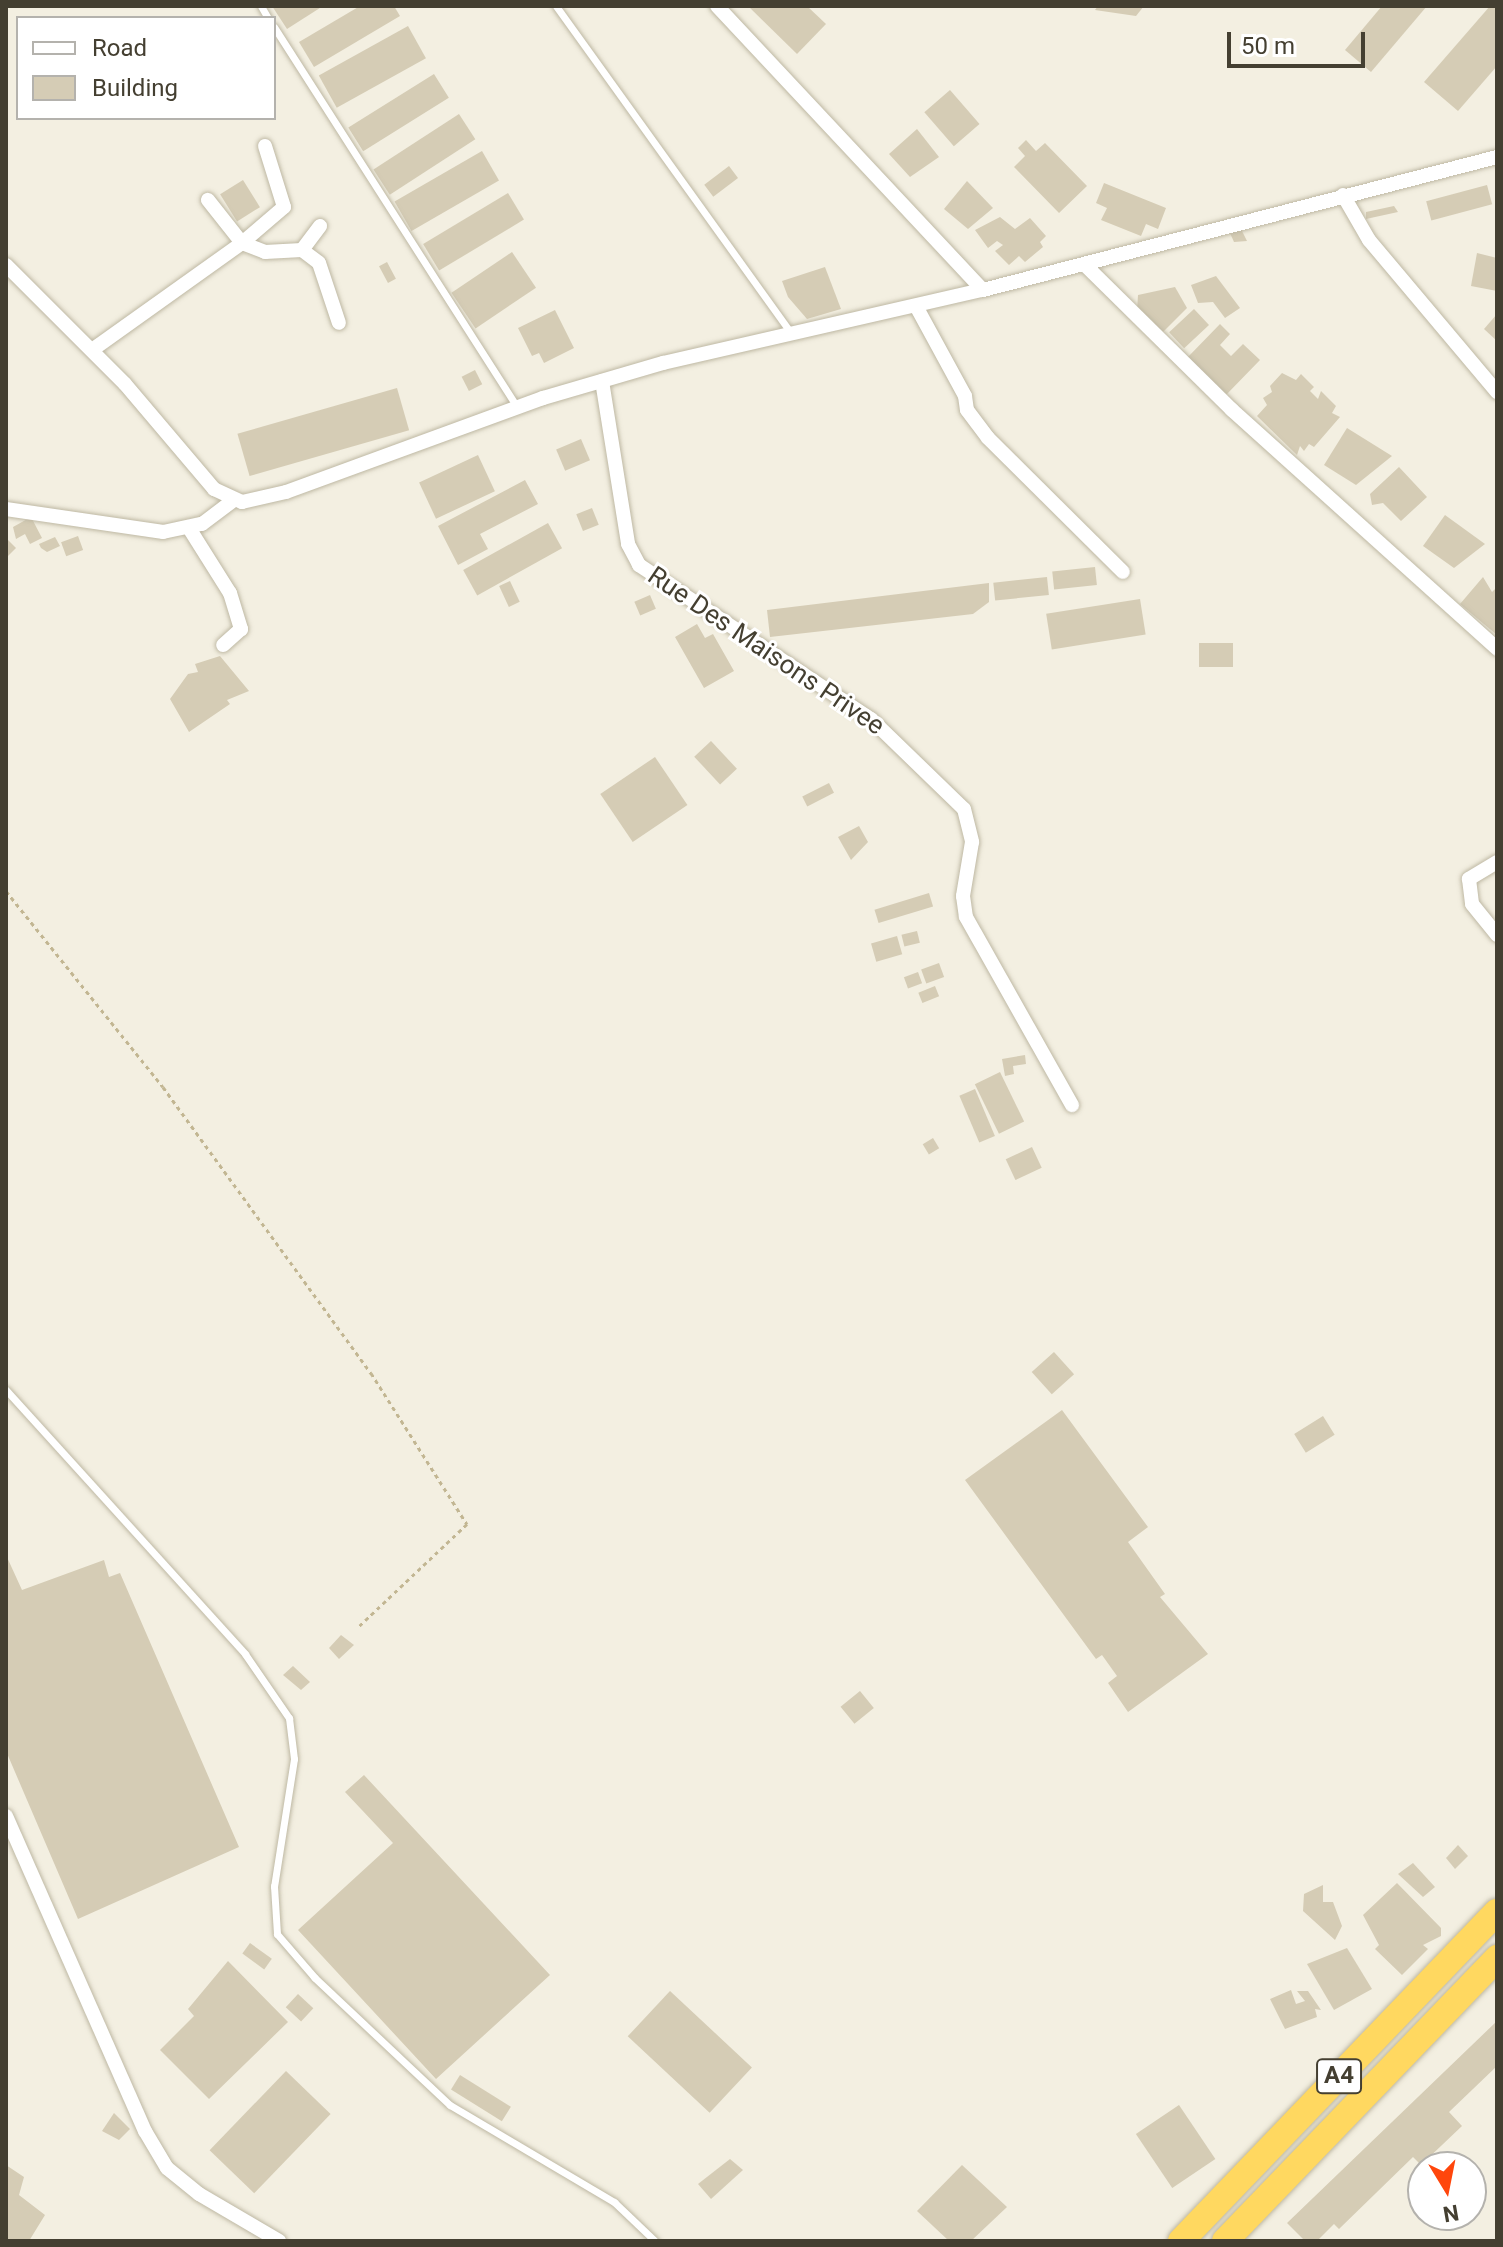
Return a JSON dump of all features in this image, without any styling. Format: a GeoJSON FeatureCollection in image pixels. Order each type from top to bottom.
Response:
{"type":"FeatureCollection","features":[{"type":"Feature","properties":{"kind":"highway","name":"A4"},"geometry":{"type":"LineString","coordinates":[[1181,2241],[1497,1912]]}},
{"type":"Feature","properties":{"kind":"highway","name":"A4"},"geometry":{"type":"LineString","coordinates":[[1225,2241],[1497,1958]]}},
{"type":"Feature","properties":{"kind":"street"},"geometry":{"type":"LineString","coordinates":[[717,6],[983,290]]}},
{"type":"Feature","properties":{"kind":"street"},"geometry":{"type":"LineString","coordinates":[[92,350],[242,243],[284,207],[265,146]]}},
{"type":"Feature","properties":{"kind":"street"},"geometry":{"type":"LineString","coordinates":[[6,509],[148,531],[189,528],[234,500],[286,492],[517,407],[602,381],[791,333],[1085,265],[1497,157]]}},
{"type":"Feature","properties":{"kind":"street"},"geometry":{"type":"LineString","coordinates":[[1343,195],[1369,240],[1497,392]]}},
{"type":"Feature","properties":{"kind":"street"},"geometry":{"type":"LineString","coordinates":[[208,200],[242,243],[265,252],[302,250],[319,263],[339,323]]}},
{"type":"Feature","properties":{"kind":"street"},"geometry":{"type":"LineString","coordinates":[[302,250],[320,226]]}},
{"type":"Feature","properties":{"kind":"street"},"geometry":{"type":"LineString","coordinates":[[6,265],[92,350],[214,489],[234,500]]}},
{"type":"Feature","properties":{"kind":"street"},"geometry":{"type":"LineString","coordinates":[[1085,265],[1232,410],[1497,649]]}},
{"type":"Feature","properties":{"kind":"street"},"geometry":{"type":"LineString","coordinates":[[916,306],[981,429],[1123,572]]}},
{"type":"Feature","properties":{"kind":"street","name":"Rue Des Maisons Privee"},"geometry":{"type":"LineString","coordinates":[[602,381],[628,544],[639,565],[871,719],[964,809],[972,842],[963,896],[966,917],[1072,1105]]}},
{"type":"Feature","properties":{"kind":"street"},"geometry":{"type":"LineString","coordinates":[[189,528],[230,593],[241,629],[223,645]]}},
{"type":"Feature","properties":{"kind":"street"},"geometry":{"type":"LineString","coordinates":[[1497,862],[1469,879],[1472,904],[1497,935]]}},
{"type":"Feature","properties":{"kind":"street"},"geometry":{"type":"LineString","coordinates":[[6,1816],[162,2160],[187,2187],[279,2241]]}},
{"type":"Feature","properties":{"kind":"lane"},"geometry":{"type":"LineString","coordinates":[[556,6],[791,333]]}},
{"type":"Feature","properties":{"kind":"lane"},"geometry":{"type":"LineString","coordinates":[[276,30],[517,407]]}},
{"type":"Feature","properties":{"kind":"lane"},"geometry":{"type":"LineString","coordinates":[[6,1390],[245,1654],[289,1718],[294,1759],[274,1886],[277,1934],[315,1978],[450,2105],[614,2202],[655,2241]]}},
{"type":"Feature","properties":{"kind":"path"},"geometry":{"type":"LineString","coordinates":[[6,891],[163,1087],[371,1373],[467,1524],[357,1628]]}},
{"type":"Feature","properties":{"kind":"building"},"geometry":{"type":"Polygon","coordinates":[[[272,6],[323,6],[287,29],[272,6]]]}},
{"type":"Feature","properties":{"kind":"building"},"geometry":{"type":"Polygon","coordinates":[[[360,6],[394,6],[400,16],[314,67],[299,42],[360,6]]]}},
{"type":"Feature","properties":{"kind":"building"},"geometry":{"type":"Polygon","coordinates":[[[748,6],[807,6],[826,24],[797,54],[748,6]]]}},
{"type":"Feature","properties":{"kind":"building"},"geometry":{"type":"Polygon","coordinates":[[[1098,6],[1144,6],[1136,16],[1095,10],[1098,6]]]}},
{"type":"Feature","properties":{"kind":"building"},"geometry":{"type":"Polygon","coordinates":[[[1382,6],[1427,6],[1371,72],[1345,50],[1382,6]]]}},
{"type":"Feature","properties":{"kind":"building"},"geometry":{"type":"Polygon","coordinates":[[[1490,6],[1497,6],[1497,66],[1458,111],[1424,82],[1490,6]]]}},
{"type":"Feature","properties":{"kind":"building"},"geometry":{"type":"Polygon","coordinates":[[[408,26],[426,58],[337,108],[319,75],[408,26]]]}},
{"type":"Feature","properties":{"kind":"building"},"geometry":{"type":"Polygon","coordinates":[[[434,74],[449,98],[363,151],[348,128],[434,74]]]}},
{"type":"Feature","properties":{"kind":"building"},"geometry":{"type":"Polygon","coordinates":[[[950,90],[980,124],[954,146],[924,112],[950,90]]]}},
{"type":"Feature","properties":{"kind":"building"},"geometry":{"type":"Polygon","coordinates":[[[459,114],[475,139],[390,195],[373,170],[459,114]]]}},
{"type":"Feature","properties":{"kind":"building"},"geometry":{"type":"Polygon","coordinates":[[[917,129],[939,157],[910,177],[889,154],[917,129]]]}},
{"type":"Feature","properties":{"kind":"building"},"geometry":{"type":"Polygon","coordinates":[[[1026,140],[1036,151],[1045,143],[1087,186],[1059,213],[1014,167],[1025,156],[1018,148],[1026,140]]]}},
{"type":"Feature","properties":{"kind":"building"},"geometry":{"type":"Polygon","coordinates":[[[482,151],[499,180],[412,231],[395,202],[482,151]]]}},
{"type":"Feature","properties":{"kind":"building"},"geometry":{"type":"Polygon","coordinates":[[[729,166],[738,178],[713,197],[704,185],[729,166]]]}},
{"type":"Feature","properties":{"kind":"building"},"geometry":{"type":"Polygon","coordinates":[[[243,180],[260,207],[237,221],[220,194],[243,180]]]}},
{"type":"Feature","properties":{"kind":"building"},"geometry":{"type":"Polygon","coordinates":[[[967,181],[993,208],[968,229],[944,209],[967,181]]]}},
{"type":"Feature","properties":{"kind":"building"},"geometry":{"type":"Polygon","coordinates":[[[1104,183],[1166,208],[1158,229],[1146,224],[1141,236],[1101,220],[1107,208],[1096,203],[1104,183]]]}},
{"type":"Feature","properties":{"kind":"building"},"geometry":{"type":"Polygon","coordinates":[[[1487,185],[1492,204],[1431,221],[1426,201],[1487,185]]]}},
{"type":"Feature","properties":{"kind":"building"},"geometry":{"type":"Polygon","coordinates":[[[508,193],[524,220],[439,271],[423,244],[508,193]]]}},
{"type":"Feature","properties":{"kind":"building"},"geometry":{"type":"Polygon","coordinates":[[[1394,206],[1398,212],[1366,219],[1366,212],[1394,206]]]}},
{"type":"Feature","properties":{"kind":"building"},"geometry":{"type":"Polygon","coordinates":[[[1000,217],[1015,229],[1030,218],[1046,236],[1040,242],[1043,247],[1025,262],[1019,256],[1009,265],[995,251],[1003,245],[997,241],[988,248],[975,230],[1000,217]]]}},
{"type":"Feature","properties":{"kind":"building"},"geometry":{"type":"Polygon","coordinates":[[[1241,229],[1247,241],[1234,242],[1230,233],[1241,229]]]}},
{"type":"Feature","properties":{"kind":"building"},"geometry":{"type":"Polygon","coordinates":[[[512,252],[536,288],[476,328],[451,293],[512,252]]]}},
{"type":"Feature","properties":{"kind":"building"},"geometry":{"type":"Polygon","coordinates":[[[1477,253],[1497,258],[1497,291],[1471,286],[1477,253]]]}},
{"type":"Feature","properties":{"kind":"building"},"geometry":{"type":"Polygon","coordinates":[[[387,262],[396,279],[388,283],[379,266],[387,262]]]}},
{"type":"Feature","properties":{"kind":"building"},"geometry":{"type":"Polygon","coordinates":[[[825,267],[841,309],[807,319],[788,297],[782,281],[825,267]]]}},
{"type":"Feature","properties":{"kind":"building"},"geometry":{"type":"Polygon","coordinates":[[[1216,276],[1240,308],[1225,318],[1213,302],[1198,303],[1191,285],[1216,276]]]}},
{"type":"Feature","properties":{"kind":"building"},"geometry":{"type":"Polygon","coordinates":[[[1175,287],[1187,308],[1163,332],[1137,312],[1138,295],[1175,287]]]}},
{"type":"Feature","properties":{"kind":"building"},"geometry":{"type":"Polygon","coordinates":[[[1194,309],[1209,325],[1184,348],[1169,332],[1194,309]]]}},
{"type":"Feature","properties":{"kind":"building"},"geometry":{"type":"Polygon","coordinates":[[[555,310],[574,348],[544,363],[539,353],[532,356],[518,328],[555,310]]]}},
{"type":"Feature","properties":{"kind":"building"},"geometry":{"type":"Polygon","coordinates":[[[1497,314],[1497,341],[1484,329],[1497,314]]]}},
{"type":"Feature","properties":{"kind":"building"},"geometry":{"type":"Polygon","coordinates":[[[1220,324],[1230,334],[1220,345],[1231,356],[1243,344],[1260,360],[1226,395],[1187,358],[1220,324]]]}},
{"type":"Feature","properties":{"kind":"building"},"geometry":{"type":"Polygon","coordinates":[[[475,370],[482,384],[469,391],[462,377],[475,370]]]}},
{"type":"Feature","properties":{"kind":"building"},"geometry":{"type":"Polygon","coordinates":[[[1282,373],[1296,380],[1301,374],[1314,387],[1310,391],[1318,399],[1321,391],[1336,406],[1332,413],[1340,417],[1314,447],[1309,444],[1304,451],[1300,446],[1297,455],[1257,416],[1267,405],[1263,398],[1272,392],[1270,386],[1282,373]]]}},
{"type":"Feature","properties":{"kind":"building"},"geometry":{"type":"Polygon","coordinates":[[[397,388],[409,430],[250,476],[237,434],[397,388]]]}},
{"type":"Feature","properties":{"kind":"building"},"geometry":{"type":"Polygon","coordinates":[[[1347,428],[1392,456],[1356,485],[1324,465],[1347,428]]]}},
{"type":"Feature","properties":{"kind":"building"},"geometry":{"type":"Polygon","coordinates":[[[581,439],[590,460],[565,471],[556,450],[581,439]]]}},
{"type":"Feature","properties":{"kind":"building"},"geometry":{"type":"Polygon","coordinates":[[[478,455],[495,491],[436,519],[419,482],[478,455]]]}},
{"type":"Feature","properties":{"kind":"building"},"geometry":{"type":"Polygon","coordinates":[[[1399,467],[1427,497],[1401,521],[1383,503],[1372,505],[1370,494],[1399,467]]]}},
{"type":"Feature","properties":{"kind":"building"},"geometry":{"type":"Polygon","coordinates":[[[525,480],[538,504],[480,534],[488,549],[458,565],[438,526],[525,480]]]}},
{"type":"Feature","properties":{"kind":"building"},"geometry":{"type":"Polygon","coordinates":[[[592,508],[599,525],[583,531],[576,514],[592,508]]]}},
{"type":"Feature","properties":{"kind":"building"},"geometry":{"type":"Polygon","coordinates":[[[1445,515],[1485,544],[1454,568],[1423,546],[1445,515]]]}},
{"type":"Feature","properties":{"kind":"building"},"geometry":{"type":"Polygon","coordinates":[[[31,517],[42,538],[30,544],[25,534],[16,539],[13,527],[31,517]]]}},
{"type":"Feature","properties":{"kind":"building"},"geometry":{"type":"Polygon","coordinates":[[[548,523],[562,548],[477,595],[463,570],[548,523]]]}},
{"type":"Feature","properties":{"kind":"building"},"geometry":{"type":"Polygon","coordinates":[[[78,536],[83,550],[66,556],[61,542],[78,536]]]}},
{"type":"Feature","properties":{"kind":"building"},"geometry":{"type":"Polygon","coordinates":[[[55,537],[60,546],[47,552],[41,548],[39,544],[55,537]]]}},
{"type":"Feature","properties":{"kind":"building"},"geometry":{"type":"Polygon","coordinates":[[[6,538],[16,548],[6,558],[6,538]]]}},
{"type":"Feature","properties":{"kind":"building"},"geometry":{"type":"Polygon","coordinates":[[[1095,567],[1097,585],[1054,589],[1052,571],[1095,567]]]}},
{"type":"Feature","properties":{"kind":"building"},"geometry":{"type":"Polygon","coordinates":[[[1047,577],[1049,595],[995,601],[993,583],[1047,577]]]}},
{"type":"Feature","properties":{"kind":"building"},"geometry":{"type":"Polygon","coordinates":[[[1483,577],[1492,592],[1497,587],[1497,635],[1460,604],[1483,577]]]}},
{"type":"Feature","properties":{"kind":"building"},"geometry":{"type":"Polygon","coordinates":[[[510,581],[520,602],[509,607],[499,586],[510,581]]]}},
{"type":"Feature","properties":{"kind":"building"},"geometry":{"type":"Polygon","coordinates":[[[989,583],[989,602],[973,614],[770,637],[767,610],[989,583]]]}},
{"type":"Feature","properties":{"kind":"building"},"geometry":{"type":"Polygon","coordinates":[[[650,595],[656,609],[640,615],[634,602],[650,595]]]}},
{"type":"Feature","properties":{"kind":"building"},"geometry":{"type":"Polygon","coordinates":[[[1140,599],[1146,635],[1052,649],[1046,614],[1140,599]]]}},
{"type":"Feature","properties":{"kind":"building"},"geometry":{"type":"Polygon","coordinates":[[[697,624],[705,638],[713,634],[734,671],[704,688],[675,637],[697,624]]]}},
{"type":"Feature","properties":{"kind":"building"},"geometry":{"type":"Polygon","coordinates":[[[1199,643],[1233,643],[1233,667],[1199,667],[1199,643]]]}},
{"type":"Feature","properties":{"kind":"building"},"geometry":{"type":"Polygon","coordinates":[[[220,656],[249,691],[227,700],[230,704],[189,732],[170,699],[188,674],[198,672],[195,664],[220,656]]]}},
{"type":"Feature","properties":{"kind":"building"},"geometry":{"type":"Polygon","coordinates":[[[711,741],[737,769],[720,784],[694,757],[711,741]]]}},
{"type":"Feature","properties":{"kind":"building"},"geometry":{"type":"Polygon","coordinates":[[[655,757],[687,805],[633,842],[600,794],[655,757]]]}},
{"type":"Feature","properties":{"kind":"building"},"geometry":{"type":"Polygon","coordinates":[[[829,783],[834,793],[807,806],[802,797],[829,783]]]}},
{"type":"Feature","properties":{"kind":"building"},"geometry":{"type":"Polygon","coordinates":[[[859,826],[868,842],[851,860],[838,837],[859,826]]]}},
{"type":"Feature","properties":{"kind":"building"},"geometry":{"type":"Polygon","coordinates":[[[929,893],[933,906],[879,923],[874,910],[929,893]]]}},
{"type":"Feature","properties":{"kind":"building"},"geometry":{"type":"Polygon","coordinates":[[[917,931],[920,943],[904,947],[901,935],[917,931]]]}},
{"type":"Feature","properties":{"kind":"building"},"geometry":{"type":"Polygon","coordinates":[[[897,936],[902,954],[876,962],[871,943],[897,936]]]}},
{"type":"Feature","properties":{"kind":"building"},"geometry":{"type":"Polygon","coordinates":[[[939,963],[944,977],[926,984],[921,969],[939,963]]]}},
{"type":"Feature","properties":{"kind":"building"},"geometry":{"type":"Polygon","coordinates":[[[918,972],[922,983],[908,988],[904,977],[918,972]]]}},
{"type":"Feature","properties":{"kind":"building"},"geometry":{"type":"Polygon","coordinates":[[[935,986],[939,996],[922,1003],[918,993],[935,986]]]}},
{"type":"Feature","properties":{"kind":"building"},"geometry":{"type":"Polygon","coordinates":[[[1025,1055],[1026,1064],[1013,1066],[1014,1074],[1005,1076],[1002,1059],[1025,1055]]]}},
{"type":"Feature","properties":{"kind":"building"},"geometry":{"type":"Polygon","coordinates":[[[1000,1072],[1024,1121],[999,1134],[975,1084],[1000,1072]]]}},
{"type":"Feature","properties":{"kind":"building"},"geometry":{"type":"Polygon","coordinates":[[[975,1089],[995,1136],[979,1143],[959,1096],[975,1089]]]}},
{"type":"Feature","properties":{"kind":"building"},"geometry":{"type":"Polygon","coordinates":[[[933,1138],[939,1148],[929,1154],[923,1144],[933,1138]]]}},
{"type":"Feature","properties":{"kind":"building"},"geometry":{"type":"Polygon","coordinates":[[[1032,1147],[1042,1168],[1015,1180],[1006,1159],[1032,1147]]]}},
{"type":"Feature","properties":{"kind":"building"},"geometry":{"type":"Polygon","coordinates":[[[1054,1352],[1074,1374],[1052,1394],[1032,1372],[1054,1352]]]}},
{"type":"Feature","properties":{"kind":"building"},"geometry":{"type":"Polygon","coordinates":[[[1062,1410],[1148,1527],[1128,1542],[1165,1594],[1160,1597],[1208,1654],[1128,1712],[1108,1683],[1117,1676],[1102,1655],[1096,1659],[965,1480],[1062,1410]]]}},
{"type":"Feature","properties":{"kind":"building"},"geometry":{"type":"Polygon","coordinates":[[[1323,1416],[1335,1435],[1306,1453],[1294,1434],[1323,1416]]]}},
{"type":"Feature","properties":{"kind":"building"},"geometry":{"type":"Polygon","coordinates":[[[6,1555],[22,1590],[104,1560],[109,1577],[120,1573],[239,1847],[78,1919],[6,1751],[6,1555]]]}},
{"type":"Feature","properties":{"kind":"building"},"geometry":{"type":"Polygon","coordinates":[[[341,1635],[354,1645],[339,1659],[329,1648],[341,1635]]]}},
{"type":"Feature","properties":{"kind":"building"},"geometry":{"type":"Polygon","coordinates":[[[293,1666],[310,1682],[301,1690],[283,1675],[293,1666]]]}},
{"type":"Feature","properties":{"kind":"building"},"geometry":{"type":"Polygon","coordinates":[[[860,1691],[874,1708],[854,1724],[841,1707],[860,1691]]]}},
{"type":"Feature","properties":{"kind":"building"},"geometry":{"type":"Polygon","coordinates":[[[364,1775],[550,1975],[436,2079],[298,1930],[393,1843],[345,1792],[364,1775]]]}},
{"type":"Feature","properties":{"kind":"building"},"geometry":{"type":"Polygon","coordinates":[[[1458,1845],[1468,1856],[1455,1869],[1446,1858],[1458,1845]]]}},
{"type":"Feature","properties":{"kind":"building"},"geometry":{"type":"Polygon","coordinates":[[[1413,1863],[1435,1887],[1423,1897],[1398,1874],[1413,1863]]]}},
{"type":"Feature","properties":{"kind":"building"},"geometry":{"type":"Polygon","coordinates":[[[1397,1883],[1441,1928],[1441,1936],[1423,1945],[1428,1949],[1402,1975],[1375,1949],[1379,1945],[1363,1915],[1397,1883]]]}},
{"type":"Feature","properties":{"kind":"building"},"geometry":{"type":"Polygon","coordinates":[[[1323,1885],[1323,1902],[1333,1902],[1342,1926],[1335,1940],[1303,1911],[1304,1894],[1323,1885]]]}},
{"type":"Feature","properties":{"kind":"building"},"geometry":{"type":"Polygon","coordinates":[[[250,1943],[272,1959],[264,1969],[242,1954],[250,1943]]]}},
{"type":"Feature","properties":{"kind":"building"},"geometry":{"type":"Polygon","coordinates":[[[1347,1948],[1372,1989],[1334,2010],[1307,1964],[1347,1948]]]}},
{"type":"Feature","properties":{"kind":"building"},"geometry":{"type":"Polygon","coordinates":[[[228,1961],[288,2022],[209,2099],[160,2050],[194,2016],[188,2009],[228,1961]]]}},
{"type":"Feature","properties":{"kind":"building"},"geometry":{"type":"Polygon","coordinates":[[[1291,1990],[1296,2004],[1305,2001],[1297,1991],[1308,1991],[1321,2010],[1315,2009],[1317,2017],[1285,2029],[1270,1999],[1291,1990]]]}},
{"type":"Feature","properties":{"kind":"building"},"geometry":{"type":"Polygon","coordinates":[[[670,1991],[752,2067],[710,2113],[628,2036],[670,1991]]]}},
{"type":"Feature","properties":{"kind":"building"},"geometry":{"type":"Polygon","coordinates":[[[298,1994],[313,2008],[301,2021],[286,2007],[298,1994]]]}},
{"type":"Feature","properties":{"kind":"building"},"geometry":{"type":"Polygon","coordinates":[[[1497,2021],[1497,2066],[1449,2112],[1462,2126],[1436,2151],[1407,2151],[1407,2163],[1339,2229],[1334,2224],[1317,2241],[1305,2241],[1287,2223],[1497,2021]]]}},
{"type":"Feature","properties":{"kind":"building"},"geometry":{"type":"Polygon","coordinates":[[[286,2071],[331,2114],[254,2193],[210,2150],[286,2071]]]}},
{"type":"Feature","properties":{"kind":"building"},"geometry":{"type":"Polygon","coordinates":[[[460,2075],[511,2107],[502,2121],[451,2089],[460,2075]]]}},
{"type":"Feature","properties":{"kind":"building"},"geometry":{"type":"Polygon","coordinates":[[[1179,2105],[1215,2159],[1172,2188],[1136,2134],[1179,2105]]]}},
{"type":"Feature","properties":{"kind":"building"},"geometry":{"type":"Polygon","coordinates":[[[114,2113],[130,2129],[119,2140],[102,2131],[114,2113]]]}},
{"type":"Feature","properties":{"kind":"building"},"geometry":{"type":"Polygon","coordinates":[[[730,2159],[743,2170],[711,2199],[698,2184],[730,2159]]]}},
{"type":"Feature","properties":{"kind":"building"},"geometry":{"type":"Polygon","coordinates":[[[6,2165],[24,2177],[19,2195],[45,2215],[29,2241],[6,2241],[6,2165]]]}},
{"type":"Feature","properties":{"kind":"building"},"geometry":{"type":"Polygon","coordinates":[[[962,2165],[1007,2207],[971,2241],[949,2241],[917,2211],[962,2165]]]}}]}
